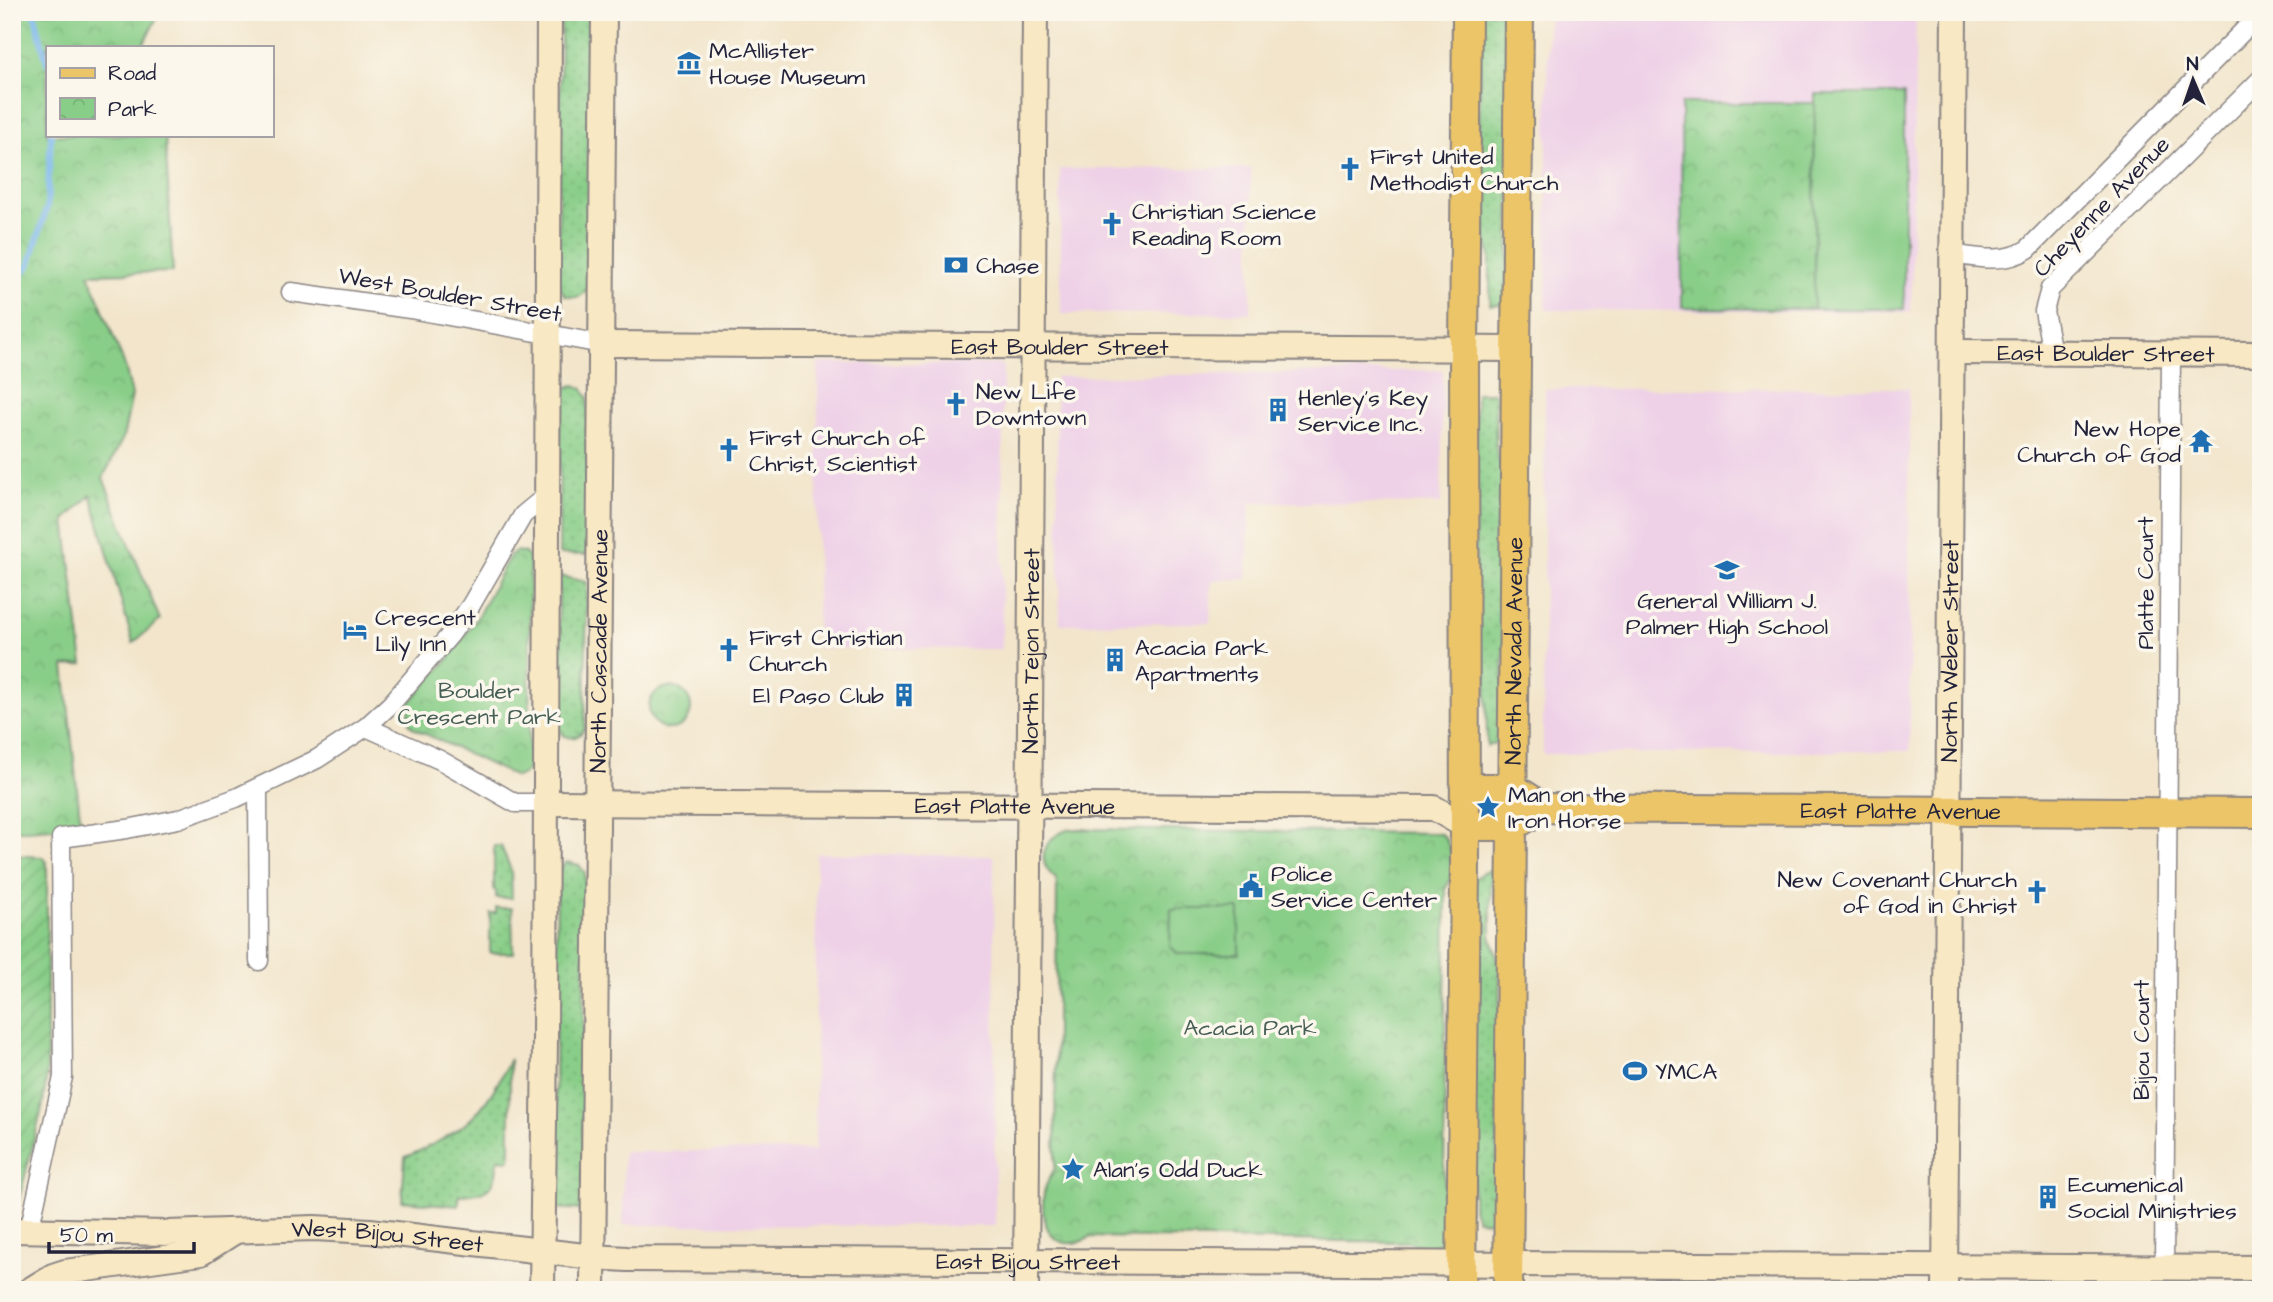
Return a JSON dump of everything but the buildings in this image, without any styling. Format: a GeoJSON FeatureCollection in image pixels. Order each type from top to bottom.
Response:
{"type":"FeatureCollection","features":[{"type":"Feature","properties":{"kind":"main road"},"geometry":{"type":"LineString","coordinates":[[542,1290],[549,12]]}},
{"type":"Feature","properties":{"kind":"main road","name":"North Cascade Avenue"},"geometry":{"type":"LineString","coordinates":[[593,1290],[604,12]]}},
{"type":"Feature","properties":{"kind":"main road","name":"North Tejon Street"},"geometry":{"type":"LineString","coordinates":[[1026,1290],[1035,12]]}},
{"type":"Feature","properties":{"kind":"main road","name":"North Nevada Avenue"},"geometry":{"type":"LineString","coordinates":[[1461,1276],[1467,12]]}},
{"type":"Feature","properties":{"kind":"main road","name":"North Nevada Avenue"},"geometry":{"type":"LineString","coordinates":[[1508,1276],[1519,12]]}},
{"type":"Feature","properties":{"kind":"main road","name":"North Weber Street"},"geometry":{"type":"LineString","coordinates":[[1945,1278],[1954,12]]}},
{"type":"Feature","properties":{"kind":"main road","name":"East Boulder Street"},"geometry":{"type":"LineString","coordinates":[[602,344],[1518,349]]}},
{"type":"Feature","properties":{"kind":"main road","name":"East Boulder Street"},"geometry":{"type":"LineString","coordinates":[[1952,352],[2261,354]]}},
{"type":"Feature","properties":{"kind":"main road"},"geometry":{"type":"LineString","coordinates":[[1434,808],[1465,788],[1513,788],[1542,808],[1513,826],[1465,826]]}},
{"type":"Feature","properties":{"kind":"main road","name":"East Platte Avenue"},"geometry":{"type":"LineString","coordinates":[[546,803],[1434,808],[1465,826]]}},
{"type":"Feature","properties":{"kind":"main road","name":"East Platte Avenue"},"geometry":{"type":"LineString","coordinates":[[1542,808],[2261,813]]}},
{"type":"Feature","properties":{"kind":"main road","name":"West Bijou Street"},"geometry":{"type":"LineString","coordinates":[[20,1230],[235,1232],[314,1228],[379,1231],[593,1258]]}},
{"type":"Feature","properties":{"kind":"main road"},"geometry":{"type":"LineString","coordinates":[[30,1290],[65,1272],[201,1253],[235,1232]]}},
{"type":"Feature","properties":{"kind":"main road","name":"East Bijou Street"},"geometry":{"type":"LineString","coordinates":[[593,1258],[1026,1261],[1461,1276],[1945,1278],[2164,1268],[2261,1268]]}},
{"type":"Feature","properties":{"kind":"street","name":"Cheyenne Avenue"},"geometry":{"type":"LineString","coordinates":[[1952,254],[1993,259],[2016,257],[2028,249],[2261,13]]}},
{"type":"Feature","properties":{"kind":"street","name":"Cheyenne Avenue"},"geometry":{"type":"LineString","coordinates":[[2052,353],[2044,311],[2050,289],[2261,79]]}},
{"type":"Feature","properties":{"kind":"street","name":"West Boulder Street"},"geometry":{"type":"LineString","coordinates":[[291,292],[410,309],[602,344]]}},
{"type":"Feature","properties":{"kind":"street","name":"Platte Court"},"geometry":{"type":"LineString","coordinates":[[2167,812],[2171,354]]}},
{"type":"Feature","properties":{"kind":"street"},"geometry":{"type":"LineString","coordinates":[[20,1230],[63,1077],[61,838],[127,829],[178,818],[257,789],[317,759],[366,727],[390,704],[450,635],[471,605],[523,515],[546,496]]}},
{"type":"Feature","properties":{"kind":"street"},"geometry":{"type":"LineString","coordinates":[[366,727],[440,760],[515,803],[546,803]]}},
{"type":"Feature","properties":{"kind":"street"},"geometry":{"type":"LineString","coordinates":[[257,789],[259,961]]}},
{"type":"Feature","properties":{"kind":"street","name":"Bijou Court"},"geometry":{"type":"LineString","coordinates":[[2164,1268],[2167,812]]}},
{"type":"Feature","properties":{"kind":"shaded area"},"geometry":{"type":"Polygon","coordinates":[[[1548,12],[1916,12],[1911,312],[1546,310],[1548,12]]]}},
{"type":"Feature","properties":{"kind":"shaded area"},"geometry":{"type":"Polygon","coordinates":[[[1251,168],[1251,313],[1061,314],[1060,169],[1251,168]]]}},
{"type":"Feature","properties":{"kind":"shaded area"},"geometry":{"type":"Polygon","coordinates":[[[818,363],[1003,364],[1002,649],[817,648],[818,363]]]}},
{"type":"Feature","properties":{"kind":"shaded area"},"geometry":{"type":"Polygon","coordinates":[[[1443,370],[1441,504],[1250,502],[1247,579],[1212,580],[1210,623],[1060,624],[1056,377],[1443,370]]]}},
{"type":"Feature","properties":{"kind":"shaded area","name":"General William J. Palmer High School"},"geometry":{"type":"Polygon","coordinates":[[[1909,388],[1910,751],[1543,754],[1545,389],[1909,388]]]}},
{"type":"Feature","properties":{"kind":"shaded area"},"geometry":{"type":"Polygon","coordinates":[[[816,853],[994,856],[995,1226],[623,1225],[623,1152],[815,1150],[816,853]]]}},
{"type":"Feature","properties":{"kind":"green space"},"geometry":{"type":"Polygon","coordinates":[[[12,12],[160,12],[143,46],[46,46],[46,136],[165,136],[173,272],[89,274],[125,366],[132,395],[123,438],[103,478],[160,620],[133,643],[91,495],[65,520],[83,664],[64,666],[81,826],[12,831],[12,12]]]}},
{"type":"Feature","properties":{"kind":"green space"},"geometry":{"type":"Polygon","coordinates":[[[561,12],[589,12],[590,285],[585,293],[576,297],[564,295],[558,282],[561,12]]]}},
{"type":"Feature","properties":{"kind":"green space"},"geometry":{"type":"Polygon","coordinates":[[[1480,12],[1510,12],[1509,304],[1490,305],[1490,254],[1479,214],[1480,12]]]}},
{"type":"Feature","properties":{"kind":"green space"},"geometry":{"type":"Polygon","coordinates":[[[1815,94],[1904,94],[1904,309],[1814,309],[1815,94]]]}},
{"type":"Feature","properties":{"kind":"green space"},"geometry":{"type":"Polygon","coordinates":[[[1681,103],[1815,103],[1814,309],[1682,308],[1681,103]]]}},
{"type":"Feature","properties":{"kind":"green space"},"geometry":{"type":"Polygon","coordinates":[[[574,385],[582,388],[588,397],[587,555],[559,554],[560,395],[565,388],[574,385]]]}},
{"type":"Feature","properties":{"kind":"green space"},"geometry":{"type":"Polygon","coordinates":[[[1476,393],[1495,393],[1496,448],[1507,488],[1502,736],[1496,743],[1487,746],[1486,670],[1475,641],[1476,393]]]}},
{"type":"Feature","properties":{"kind":"green space","name":"Boulder Crescent Park"},"geometry":{"type":"Polygon","coordinates":[[[517,551],[525,553],[530,559],[529,767],[524,774],[516,777],[413,728],[408,721],[410,702],[452,655],[478,616],[510,555],[517,551]]]}},
{"type":"Feature","properties":{"kind":"green space"},"geometry":{"type":"Polygon","coordinates":[[[559,576],[587,582],[585,728],[579,735],[571,738],[564,735],[558,727],[559,576]]]}},
{"type":"Feature","properties":{"kind":"green space"},"geometry":{"type":"Polygon","coordinates":[[[670,687],[685,693],[691,708],[685,723],[670,729],[655,723],[649,708],[655,693],[670,687]]]}},
{"type":"Feature","properties":{"kind":"green space","name":"Acacia Park"},"geometry":{"type":"Polygon","coordinates":[[[1070,829],[1443,835],[1449,847],[1453,868],[1446,887],[1444,1208],[1449,1222],[1447,1232],[1437,1244],[1426,1248],[1409,1242],[1091,1237],[1067,1243],[1052,1235],[1044,1217],[1043,1205],[1044,1193],[1055,1168],[1057,880],[1045,865],[1044,858],[1048,844],[1070,829]]]}},
{"type":"Feature","properties":{"kind":"green space"},"geometry":{"type":"Polygon","coordinates":[[[494,846],[501,846],[511,870],[512,898],[496,898],[494,846]]]}},
{"type":"Feature","properties":{"kind":"green space"},"geometry":{"type":"Polygon","coordinates":[[[12,855],[42,857],[47,862],[47,1073],[43,1104],[18,1204],[12,1209],[12,855]]]}},
{"type":"Feature","properties":{"kind":"green space"},"geometry":{"type":"Polygon","coordinates":[[[566,862],[579,865],[585,873],[582,1210],[554,1208],[557,872],[566,862]]]}},
{"type":"Feature","properties":{"kind":"green space"},"geometry":{"type":"Polygon","coordinates":[[[1491,870],[1491,936],[1500,967],[1496,1217],[1486,1222],[1477,1219],[1473,1209],[1475,879],[1491,870]]]}},
{"type":"Feature","properties":{"kind":"green space"},"geometry":{"type":"Polygon","coordinates":[[[496,908],[512,908],[513,953],[490,953],[490,913],[496,913],[496,908]]]}},
{"type":"Feature","properties":{"kind":"green space"},"geometry":{"type":"Polygon","coordinates":[[[1171,909],[1239,909],[1239,954],[1178,954],[1170,946],[1171,909]]]}},
{"type":"Feature","properties":{"kind":"green space"},"geometry":{"type":"Polygon","coordinates":[[[510,1059],[510,1160],[498,1159],[493,1183],[485,1191],[459,1195],[459,1206],[402,1201],[405,1157],[442,1140],[481,1109],[510,1059]]]}},
{"type":"Feature","properties":{"kind":"waterway"},"geometry":{"type":"LineString","coordinates":[[34,12],[46,59]]}},
{"type":"Feature","properties":{"kind":"waterway"},"geometry":{"type":"LineString","coordinates":[[12,284],[29,266],[47,207],[51,136]]}},
{"type":"Feature","properties":{"kind":"place","name":"McAllister House Museum"},"geometry":{"type":"Point","coordinates":[689,63]}},
{"type":"Feature","properties":{"kind":"place","name":"First United Methodist Church"},"geometry":{"type":"Point","coordinates":[1350,169]}},
{"type":"Feature","properties":{"kind":"place","name":"Christian Science Reading Room"},"geometry":{"type":"Point","coordinates":[1112,224]}},
{"type":"Feature","properties":{"kind":"place","name":"Chase"},"geometry":{"type":"Point","coordinates":[956,265]}},
{"type":"Feature","properties":{"kind":"place","name":"New Life Downtown"},"geometry":{"type":"Point","coordinates":[956,404]}},
{"type":"Feature","properties":{"kind":"place","name":"Henley’s Key Service Inc."},"geometry":{"type":"Point","coordinates":[1278,410]}},
{"type":"Feature","properties":{"kind":"place","name":"New Hope Church of God"},"geometry":{"type":"Point","coordinates":[2201,441]}},
{"type":"Feature","properties":{"kind":"place","name":"First Church of Christ, Scientist"},"geometry":{"type":"Point","coordinates":[729,450]}},
{"type":"Feature","properties":{"kind":"place","name":"General William J. Palmer High School"},"geometry":{"type":"Point","coordinates":[1727,570]}},
{"type":"Feature","properties":{"kind":"place","name":"Crescent Lily Inn"},"geometry":{"type":"Point","coordinates":[355,630]}},
{"type":"Feature","properties":{"kind":"place","name":"First Christian Church"},"geometry":{"type":"Point","coordinates":[729,650]}},
{"type":"Feature","properties":{"kind":"place","name":"Acacia Park Apartments"},"geometry":{"type":"Point","coordinates":[1115,660]}},
{"type":"Feature","properties":{"kind":"place","name":"El Paso Club"},"geometry":{"type":"Point","coordinates":[904,695]}},
{"type":"Feature","properties":{"kind":"place","name":"Man on the Iron Horse"},"geometry":{"type":"Point","coordinates":[1488,807]}},
{"type":"Feature","properties":{"kind":"place","name":"Police Service Center"},"geometry":{"type":"Point","coordinates":[1251,886]}},
{"type":"Feature","properties":{"kind":"place","name":"New Covenant Church of God in Christ"},"geometry":{"type":"Point","coordinates":[2037,892]}},
{"type":"Feature","properties":{"kind":"place","name":"YMCA"},"geometry":{"type":"Point","coordinates":[1635,1071]}},
{"type":"Feature","properties":{"kind":"place","name":"Alan’s Odd Duck"},"geometry":{"type":"Point","coordinates":[1073,1169]}},
{"type":"Feature","properties":{"kind":"place","name":"Ecumenical Social Ministries"},"geometry":{"type":"Point","coordinates":[2048,1197]}}]}
